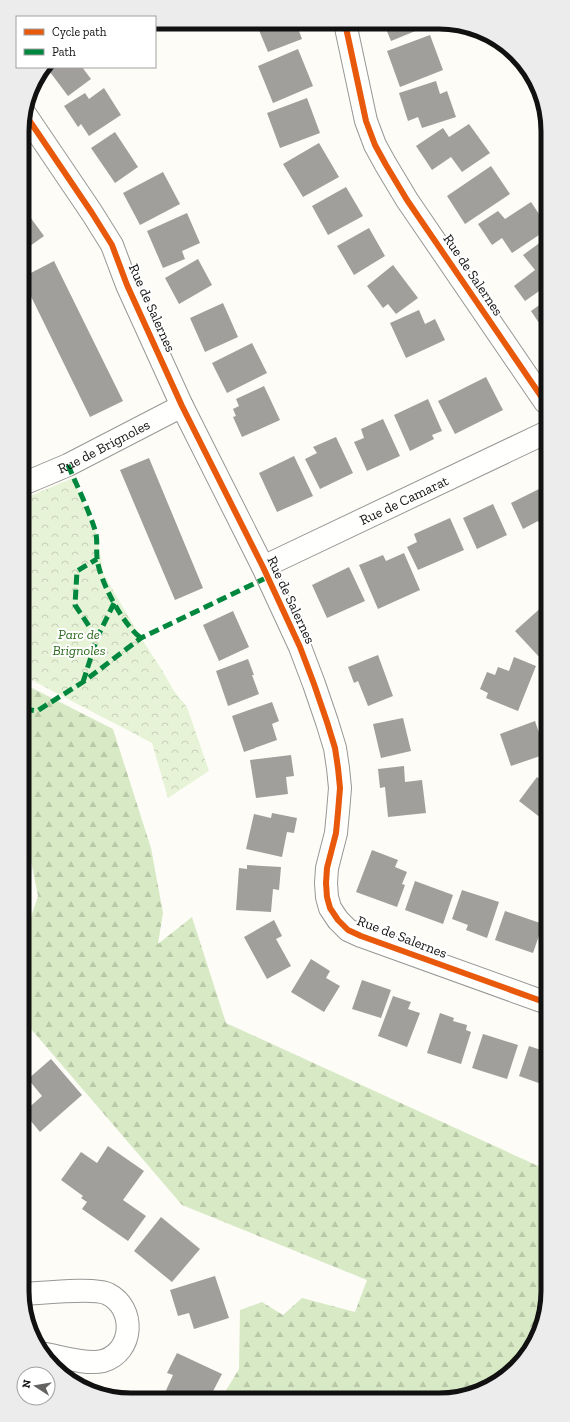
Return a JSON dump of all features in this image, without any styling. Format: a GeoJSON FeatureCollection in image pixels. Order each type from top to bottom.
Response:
{"type":"FeatureCollection","features":[{"type":"Feature","properties":{"kind":"street","name":"Rue de Salernes"},"geometry":{"type":"LineString","coordinates":[[346,29],[366,121],[375,145],[407,200],[541,396]]}},
{"type":"Feature","properties":{"kind":"street","name":"Rue de Salernes"},"geometry":{"type":"LineString","coordinates":[[30,121],[112,245],[127,285],[182,406],[263,567],[300,647],[335,748],[338,768],[340,788],[336,833],[327,868],[326,883],[327,897],[330,908],[338,920],[348,930],[360,936],[541,1000]]}},
{"type":"Feature","properties":{"kind":"street","name":"Rue de Brignoles"},"geometry":{"type":"LineString","coordinates":[[29,481],[68,465],[182,406]]}},
{"type":"Feature","properties":{"kind":"street","name":"Rue de Camarat"},"geometry":{"type":"LineString","coordinates":[[263,567],[541,435]]}},
{"type":"Feature","properties":{"kind":"street"},"geometry":{"type":"LineString","coordinates":[[29,1294],[92,1290],[108,1294],[120,1304],[127,1314],[129,1328],[126,1342],[116,1354],[103,1361],[89,1362],[52,1355]]}},
{"type":"Feature","properties":{"kind":"green space","name":"Parc de Brignoles"},"geometry":{"type":"Polygon","coordinates":[[[73,478],[96,532],[104,575],[174,691],[187,707],[209,771],[168,798],[152,743],[29,679],[29,496],[73,478]]]}},
{"type":"Feature","properties":{"kind":"green space"},"geometry":{"type":"Polygon","coordinates":[[[29,687],[113,729],[151,848],[163,913],[158,944],[192,917],[226,1023],[541,1167],[541,1297],[536,1324],[524,1347],[516,1358],[506,1368],[490,1379],[465,1390],[452,1392],[224,1393],[239,1369],[240,1310],[262,1302],[283,1315],[302,1298],[355,1312],[367,1280],[182,1205],[29,1027],[29,923],[38,896],[29,851],[29,687]]]}},
{"type":"Feature","properties":{"kind":"building"},"geometry":{"type":"Polygon","coordinates":[[[258,29],[298,29],[302,39],[268,52],[258,29]]]}},
{"type":"Feature","properties":{"kind":"building"},"geometry":{"type":"Polygon","coordinates":[[[386,29],[420,29],[391,41],[386,29]]]}},
{"type":"Feature","properties":{"kind":"building"},"geometry":{"type":"Polygon","coordinates":[[[430,35],[443,70],[400,87],[387,51],[430,35]]]}},
{"type":"Feature","properties":{"kind":"building"},"geometry":{"type":"Polygon","coordinates":[[[298,49],[313,86],[273,103],[258,66],[298,49]]]}},
{"type":"Feature","properties":{"kind":"building"},"geometry":{"type":"Polygon","coordinates":[[[51,68],[83,68],[91,79],[68,96],[50,72],[48,74],[51,68]]]}},
{"type":"Feature","properties":{"kind":"building"},"geometry":{"type":"Polygon","coordinates":[[[436,81],[440,94],[447,91],[456,117],[422,128],[418,117],[408,121],[399,93],[436,81]]]}},
{"type":"Feature","properties":{"kind":"building"},"geometry":{"type":"Polygon","coordinates":[[[104,88],[121,115],[89,136],[81,124],[78,127],[64,106],[85,93],[89,99],[104,88]]]}},
{"type":"Feature","properties":{"kind":"building"},"geometry":{"type":"Polygon","coordinates":[[[307,98],[320,133],[280,148],[267,113],[307,98]]]}},
{"type":"Feature","properties":{"kind":"building"},"geometry":{"type":"Polygon","coordinates":[[[469,124],[490,153],[462,172],[451,157],[432,170],[416,146],[443,128],[449,137],[469,124]]]}},
{"type":"Feature","properties":{"kind":"building"},"geometry":{"type":"Polygon","coordinates":[[[115,132],[138,167],[115,183],[91,148],[115,132]]]}},
{"type":"Feature","properties":{"kind":"building"},"geometry":{"type":"Polygon","coordinates":[[[319,143],[339,177],[303,197],[283,164],[319,143]]]}},
{"type":"Feature","properties":{"kind":"building"},"geometry":{"type":"Polygon","coordinates":[[[491,166],[510,194],[465,224],[447,196],[491,166]]]}},
{"type":"Feature","properties":{"kind":"building"},"geometry":{"type":"Polygon","coordinates":[[[163,172],[180,204],[140,225],[123,193],[163,172]]]}},
{"type":"Feature","properties":{"kind":"building"},"geometry":{"type":"Polygon","coordinates":[[[346,187],[363,216],[328,235],[312,206],[346,187]]]}},
{"type":"Feature","properties":{"kind":"building"},"geometry":{"type":"Polygon","coordinates":[[[531,202],[541,217],[541,234],[512,253],[502,238],[492,245],[478,224],[498,211],[505,219],[531,202]]]}},
{"type":"Feature","properties":{"kind":"building"},"geometry":{"type":"Polygon","coordinates":[[[187,213],[200,243],[182,251],[185,259],[163,268],[147,231],[187,213]]]}},
{"type":"Feature","properties":{"kind":"building"},"geometry":{"type":"Polygon","coordinates":[[[29,216],[44,236],[29,247],[29,216]]]}},
{"type":"Feature","properties":{"kind":"building"},"geometry":{"type":"Polygon","coordinates":[[[369,228],[385,256],[354,275],[337,246],[369,228]]]}},
{"type":"Feature","properties":{"kind":"building"},"geometry":{"type":"Polygon","coordinates":[[[541,242],[541,290],[525,301],[514,286],[535,270],[523,255],[541,242]]]}},
{"type":"Feature","properties":{"kind":"building"},"geometry":{"type":"Polygon","coordinates":[[[198,259],[212,285],[179,304],[165,278],[198,259]]]}},
{"type":"Feature","properties":{"kind":"building"},"geometry":{"type":"Polygon","coordinates":[[[54,261],[123,401],[90,417],[29,292],[29,274],[54,261]]]}},
{"type":"Feature","properties":{"kind":"building"},"geometry":{"type":"Polygon","coordinates":[[[393,265],[418,298],[396,314],[388,304],[383,308],[367,286],[393,265]]]}},
{"type":"Feature","properties":{"kind":"building"},"geometry":{"type":"Polygon","coordinates":[[[223,303],[238,337],[205,352],[190,318],[223,303]]]}},
{"type":"Feature","properties":{"kind":"building"},"geometry":{"type":"Polygon","coordinates":[[[541,304],[541,326],[531,311],[541,304]]]}},
{"type":"Feature","properties":{"kind":"building"},"geometry":{"type":"Polygon","coordinates":[[[419,310],[425,324],[435,319],[445,340],[406,358],[390,323],[419,310]]]}},
{"type":"Feature","properties":{"kind":"building"},"geometry":{"type":"Polygon","coordinates":[[[252,343],[267,373],[227,393],[212,363],[252,343]]]}},
{"type":"Feature","properties":{"kind":"building"},"geometry":{"type":"Polygon","coordinates":[[[486,377],[503,410],[455,434],[438,401],[486,377]]]}},
{"type":"Feature","properties":{"kind":"building"},"geometry":{"type":"Polygon","coordinates":[[[264,386],[280,420],[242,437],[233,417],[236,416],[233,409],[239,406],[236,399],[264,386]]]}},
{"type":"Feature","properties":{"kind":"building"},"geometry":{"type":"Polygon","coordinates":[[[428,399],[442,431],[432,435],[434,439],[410,451],[394,415],[428,399]]]}},
{"type":"Feature","properties":{"kind":"building"},"geometry":{"type":"Polygon","coordinates":[[[383,419],[400,456],[367,471],[354,442],[364,438],[361,429],[383,419]]]}},
{"type":"Feature","properties":{"kind":"building"},"geometry":{"type":"Polygon","coordinates":[[[336,437],[353,473],[320,489],[305,459],[317,453],[313,447],[336,437]]]}},
{"type":"Feature","properties":{"kind":"building"},"geometry":{"type":"Polygon","coordinates":[[[294,456],[313,496],[277,512],[259,473],[294,456]]]}},
{"type":"Feature","properties":{"kind":"building"},"geometry":{"type":"Polygon","coordinates":[[[149,458],[203,588],[175,600],[120,470],[149,458]]]}},
{"type":"Feature","properties":{"kind":"building"},"geometry":{"type":"Polygon","coordinates":[[[541,488],[541,527],[538,521],[523,529],[511,503],[541,488]]]}},
{"type":"Feature","properties":{"kind":"building"},"geometry":{"type":"Polygon","coordinates":[[[493,504],[507,535],[477,549],[463,518],[493,504]]]}},
{"type":"Feature","properties":{"kind":"building"},"geometry":{"type":"Polygon","coordinates":[[[450,518],[464,550],[418,570],[407,547],[417,542],[414,534],[450,518]]]}},
{"type":"Feature","properties":{"kind":"building"},"geometry":{"type":"Polygon","coordinates":[[[404,553],[420,590],[378,609],[359,565],[383,555],[386,561],[404,553]]]}},
{"type":"Feature","properties":{"kind":"building"},"geometry":{"type":"Polygon","coordinates":[[[349,567],[365,601],[327,618],[312,585],[349,567]]]}},
{"type":"Feature","properties":{"kind":"building"},"geometry":{"type":"Polygon","coordinates":[[[541,608],[541,659],[515,631],[541,608]]]}},
{"type":"Feature","properties":{"kind":"building"},"geometry":{"type":"Polygon","coordinates":[[[233,611],[249,647],[219,661],[203,625],[233,611]]]}},
{"type":"Feature","properties":{"kind":"building"},"geometry":{"type":"Polygon","coordinates":[[[378,655],[393,696],[368,706],[358,681],[354,683],[348,667],[378,655]]]}},
{"type":"Feature","properties":{"kind":"building"},"geometry":{"type":"Polygon","coordinates":[[[514,657],[536,666],[518,711],[486,698],[488,693],[480,689],[487,672],[495,675],[498,667],[509,671],[514,657]]]}},
{"type":"Feature","properties":{"kind":"building"},"geometry":{"type":"Polygon","coordinates":[[[248,659],[259,694],[228,706],[216,671],[248,659]]]}},
{"type":"Feature","properties":{"kind":"building"},"geometry":{"type":"Polygon","coordinates":[[[272,702],[279,721],[272,724],[277,740],[244,752],[232,716],[272,702]]]}},
{"type":"Feature","properties":{"kind":"building"},"geometry":{"type":"Polygon","coordinates":[[[403,718],[411,751],[381,758],[373,724],[403,718]]]}},
{"type":"Feature","properties":{"kind":"building"},"geometry":{"type":"Polygon","coordinates":[[[535,721],[541,739],[541,756],[511,766],[500,734],[535,721]]]}},
{"type":"Feature","properties":{"kind":"building"},"geometry":{"type":"Polygon","coordinates":[[[291,755],[294,776],[286,777],[288,794],[256,798],[250,760],[291,755]]]}},
{"type":"Feature","properties":{"kind":"building"},"geometry":{"type":"Polygon","coordinates":[[[404,766],[405,782],[422,780],[426,813],[388,817],[385,787],[380,788],[378,769],[404,766]]]}},
{"type":"Feature","properties":{"kind":"building"},"geometry":{"type":"Polygon","coordinates":[[[537,777],[541,780],[541,818],[519,801],[537,777]]]}},
{"type":"Feature","properties":{"kind":"building"},"geometry":{"type":"Polygon","coordinates":[[[272,813],[297,818],[294,833],[287,832],[282,857],[246,849],[254,814],[271,818],[272,813]]]}},
{"type":"Feature","properties":{"kind":"building"},"geometry":{"type":"Polygon","coordinates":[[[372,850],[398,860],[395,867],[407,872],[402,884],[405,885],[397,907],[356,892],[372,850]]]}},
{"type":"Feature","properties":{"kind":"building"},"geometry":{"type":"Polygon","coordinates":[[[247,865],[281,867],[279,890],[273,889],[271,912],[236,910],[239,868],[247,869],[247,865]]]}},
{"type":"Feature","properties":{"kind":"building"},"geometry":{"type":"Polygon","coordinates":[[[415,881],[453,895],[443,924],[405,910],[415,881]]]}},
{"type":"Feature","properties":{"kind":"building"},"geometry":{"type":"Polygon","coordinates":[[[462,890],[499,902],[487,938],[466,930],[468,925],[452,919],[462,890]]]}},
{"type":"Feature","properties":{"kind":"building"},"geometry":{"type":"Polygon","coordinates":[[[505,911],[541,923],[541,930],[533,953],[495,940],[505,911]]]}},
{"type":"Feature","properties":{"kind":"building"},"geometry":{"type":"Polygon","coordinates":[[[274,920],[282,936],[276,939],[291,966],[267,979],[244,937],[274,920]]]}},
{"type":"Feature","properties":{"kind":"building"},"geometry":{"type":"Polygon","coordinates":[[[311,959],[330,971],[326,978],[340,986],[324,1012],[291,992],[311,959]]]}},
{"type":"Feature","properties":{"kind":"building"},"geometry":{"type":"Polygon","coordinates":[[[362,980],[391,990],[381,1018],[352,1009],[362,980]]]}},
{"type":"Feature","properties":{"kind":"building"},"geometry":{"type":"Polygon","coordinates":[[[393,996],[411,1002],[408,1009],[420,1013],[407,1047],[378,1036],[393,996]]]}},
{"type":"Feature","properties":{"kind":"building"},"geometry":{"type":"Polygon","coordinates":[[[440,1013],[454,1018],[453,1021],[467,1025],[466,1030],[471,1032],[461,1064],[427,1053],[440,1013]]]}},
{"type":"Feature","properties":{"kind":"building"},"geometry":{"type":"Polygon","coordinates":[[[483,1034],[518,1045],[507,1079],[472,1068],[483,1034]]]}},
{"type":"Feature","properties":{"kind":"building"},"geometry":{"type":"Polygon","coordinates":[[[529,1046],[541,1050],[541,1084],[519,1076],[529,1046]]]}},
{"type":"Feature","properties":{"kind":"building"},"geometry":{"type":"Polygon","coordinates":[[[51,1059],[82,1095],[40,1132],[29,1119],[29,1107],[42,1096],[29,1080],[29,1078],[51,1059]]]}},
{"type":"Feature","properties":{"kind":"building"},"geometry":{"type":"Polygon","coordinates":[[[108,1146],[144,1171],[123,1200],[146,1216],[128,1241],[82,1209],[87,1202],[81,1198],[83,1196],[61,1180],[81,1152],[97,1163],[108,1146]]]}},
{"type":"Feature","properties":{"kind":"building"},"geometry":{"type":"Polygon","coordinates":[[[161,1217],[200,1249],[172,1282],[134,1251],[161,1217]]]}},
{"type":"Feature","properties":{"kind":"building"},"geometry":{"type":"Polygon","coordinates":[[[215,1276],[229,1318],[194,1329],[189,1313],[178,1316],[170,1290],[215,1276]]]}},
{"type":"Feature","properties":{"kind":"building"},"geometry":{"type":"Polygon","coordinates":[[[177,1353],[222,1374],[212,1393],[165,1393],[173,1375],[167,1373],[177,1353]]]}},
{"type":"Feature","properties":{"kind":"marked path"},"geometry":{"type":"LineString","coordinates":[[68,465],[86,505],[95,530],[97,558],[107,590],[127,623],[141,638]]}},
{"type":"Feature","properties":{"kind":"marked path"},"geometry":{"type":"LineString","coordinates":[[97,559],[77,571],[75,605],[97,638]]}},
{"type":"Feature","properties":{"kind":"marked path"},"geometry":{"type":"LineString","coordinates":[[29,710],[37,711],[83,682],[141,638],[268,577]]}},
{"type":"Feature","properties":{"kind":"marked path"},"geometry":{"type":"LineString","coordinates":[[83,682],[97,638],[114,603]]}},
{"type":"Feature","properties":{"kind":"cycle path"},"geometry":{"type":"LineString","coordinates":[[346,29],[366,121],[375,145],[407,200],[541,396]]}},
{"type":"Feature","properties":{"kind":"cycle path"},"geometry":{"type":"LineString","coordinates":[[30,121],[112,245],[127,285],[182,406],[263,567],[300,647],[327,722],[335,748],[338,768],[340,788],[336,833],[327,868],[326,883],[327,897],[330,908],[338,920],[348,930],[361,936],[541,1001]]}}]}
